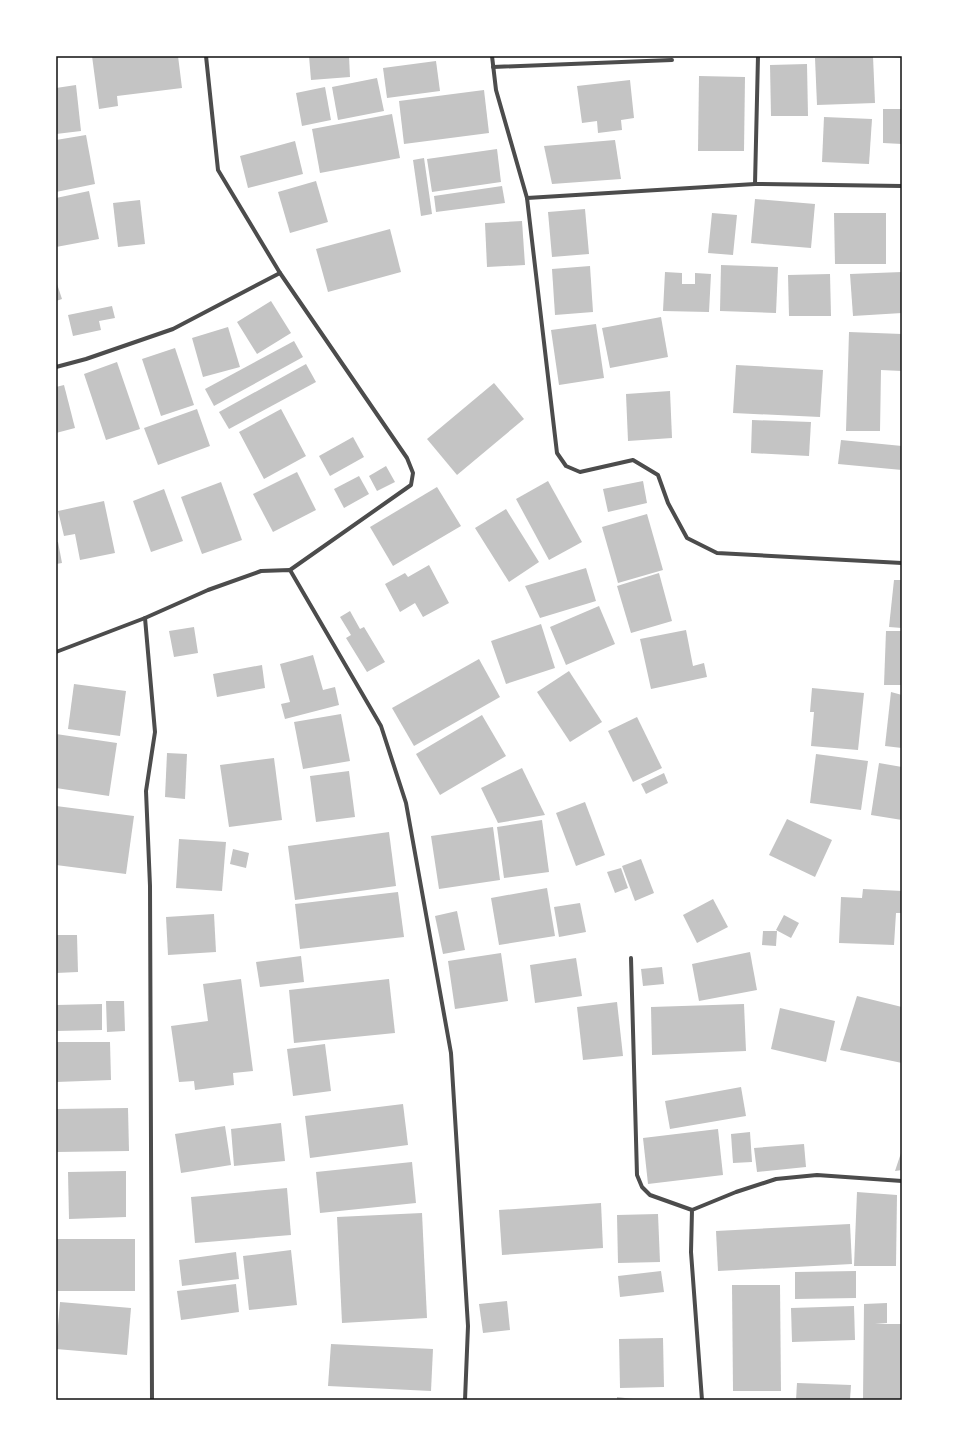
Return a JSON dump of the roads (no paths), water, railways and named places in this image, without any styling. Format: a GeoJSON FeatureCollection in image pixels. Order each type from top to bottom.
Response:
{"type":"FeatureCollection","features":[{"type":"Feature","properties":{"kind":"street"},"geometry":{"type":"LineString","coordinates":[[56,652],[146,618],[208,590],[261,572],[290,570],[411,485],[413,473],[407,458],[280,273],[218,170],[206,56]]}},
{"type":"Feature","properties":{"kind":"street"},"geometry":{"type":"LineString","coordinates":[[492,56],[496,90],[528,198],[557,453],[566,466],[580,472],[632,460],[658,475],[668,503],[687,538],[717,553],[902,563]]}},
{"type":"Feature","properties":{"kind":"street"},"geometry":{"type":"LineString","coordinates":[[755,184],[758,56]]}},
{"type":"Feature","properties":{"kind":"street"},"geometry":{"type":"LineString","coordinates":[[493,67],[672,60]]}},
{"type":"Feature","properties":{"kind":"street"},"geometry":{"type":"LineString","coordinates":[[528,198],[755,184],[902,186]]}},
{"type":"Feature","properties":{"kind":"street"},"geometry":{"type":"LineString","coordinates":[[56,367],[86,359],[173,329],[280,273]]}},
{"type":"Feature","properties":{"kind":"street"},"geometry":{"type":"LineString","coordinates":[[290,570],[381,726],[406,803],[451,1053],[468,1326],[465,1400]]}},
{"type":"Feature","properties":{"kind":"street"},"geometry":{"type":"LineString","coordinates":[[146,618],[155,732],[146,791],[150,894],[152,1400]]}},
{"type":"Feature","properties":{"kind":"street"},"geometry":{"type":"LineString","coordinates":[[632,958],[637,1175],[642,1187],[650,1194],[692,1210],[736,1192],[776,1180],[817,1175],[902,1181]]}},
{"type":"Feature","properties":{"kind":"street"},"geometry":{"type":"LineString","coordinates":[[692,1210],[691,1252],[702,1400]]}}]}
